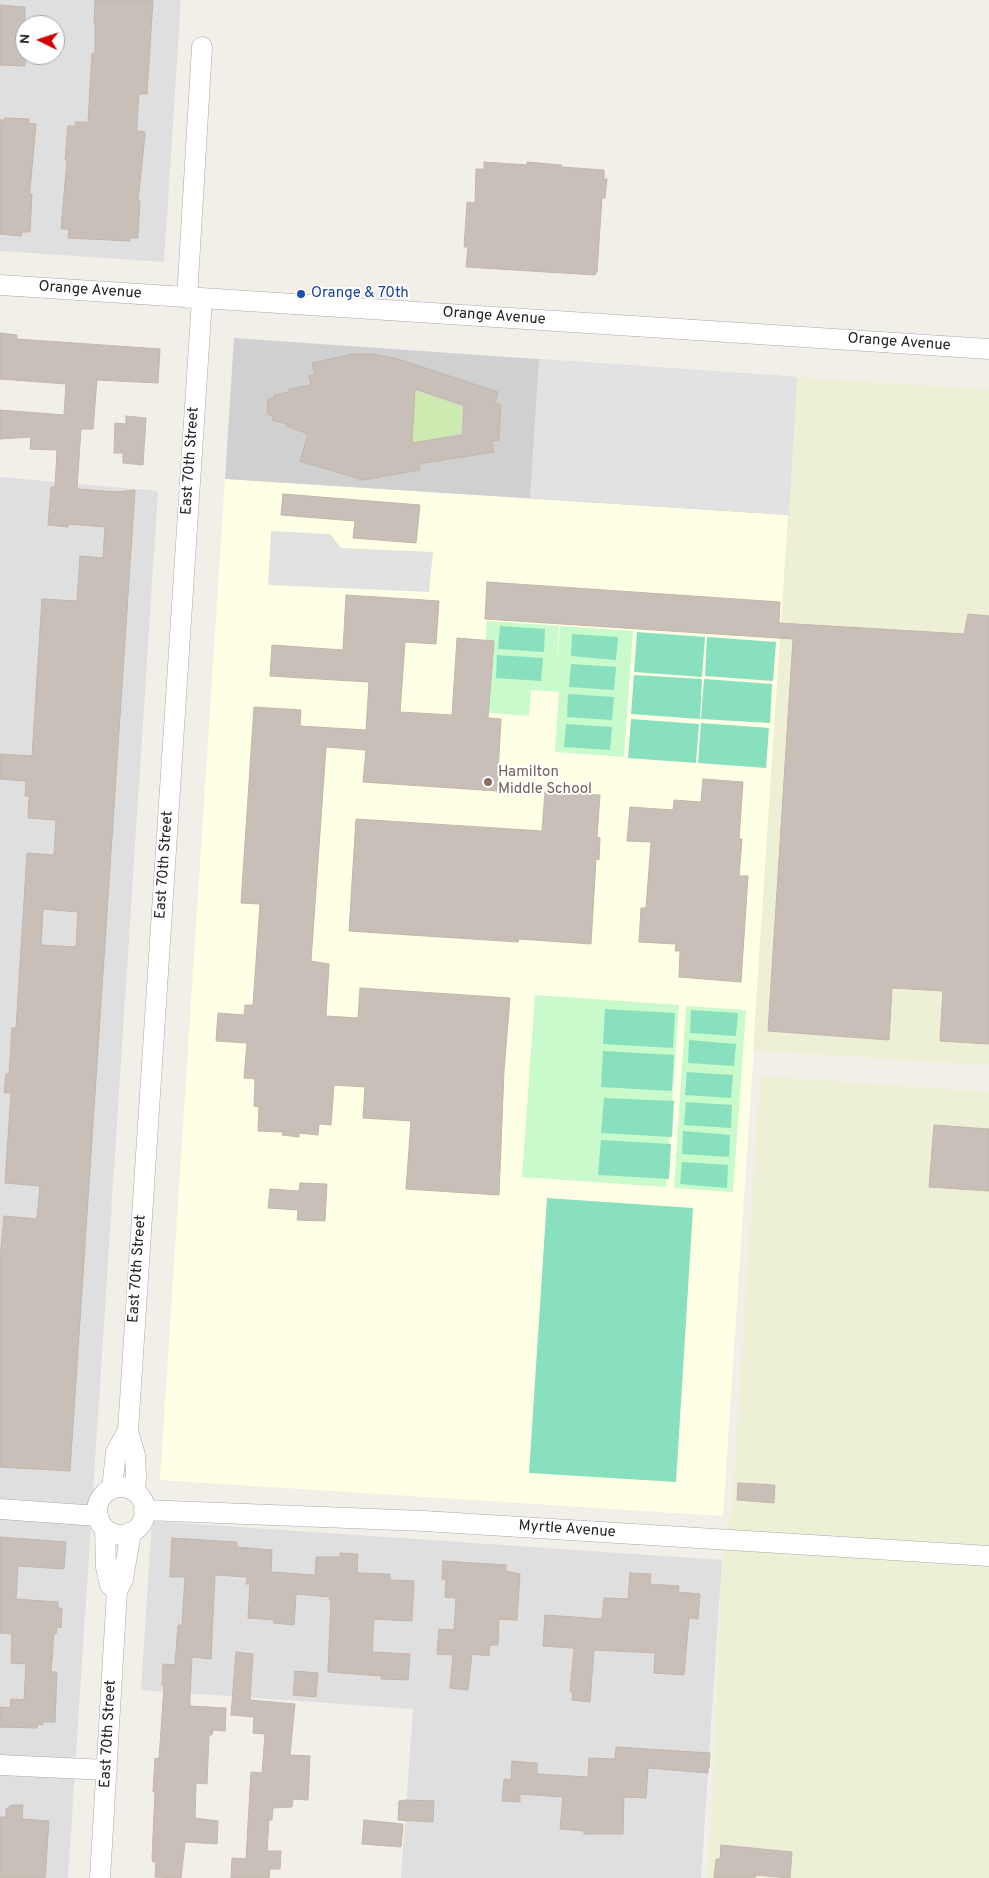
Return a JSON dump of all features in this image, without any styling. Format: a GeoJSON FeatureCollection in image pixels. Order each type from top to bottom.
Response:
{"type":"FeatureCollection","features":[{"type":"Feature","properties":{"kind":"street","name":"East 70th Street"},"geometry":{"type":"LineString","coordinates":[[135,1492],[135,1456],[128,1431],[194,298],[202,47]]}},
{"type":"Feature","properties":{"kind":"street","name":"Orange Avenue"},"geometry":{"type":"LineString","coordinates":[[0,285],[989,349]]}},
{"type":"Feature","properties":{"kind":"street","name":"East 70th Street"},"geometry":{"type":"LineString","coordinates":[[112,1489],[116,1452],[128,1431]]}},
{"type":"Feature","properties":{"kind":"street"},"geometry":{"type":"LineString","coordinates":[[0,1509],[101,1522],[118,1535],[131,1532],[139,1527],[143,1521],[144,1510],[140,1498],[128,1488],[112,1489],[105,1493],[97,1508],[101,1522]]}},
{"type":"Feature","properties":{"kind":"street","name":"Myrtle Avenue"},"geometry":{"type":"LineString","coordinates":[[144,1510],[424,1521],[989,1556]]}},
{"type":"Feature","properties":{"kind":"street","name":"East 70th Street"},"geometry":{"type":"LineString","coordinates":[[101,1522],[110,1585],[117,1591]]}},
{"type":"Feature","properties":{"kind":"street","name":"East 70th Street"},"geometry":{"type":"LineString","coordinates":[[100,1878],[117,1591],[123,1579],[131,1532]]}},
{"type":"Feature","properties":{"kind":"street"},"geometry":{"type":"LineString","coordinates":[[0,1765],[107,1770]]}},
{"type":"Feature","properties":{"kind":"shaded area"},"geometry":{"type":"Polygon","coordinates":[[[0,0],[181,0],[164,262],[0,251],[0,0]]]}},
{"type":"Feature","properties":{"kind":"shaded area"},"geometry":{"type":"Polygon","coordinates":[[[234,338],[797,377],[789,515],[225,479],[234,338]]]}},
{"type":"Feature","properties":{"kind":"shaded area"},"geometry":{"type":"Polygon","coordinates":[[[539,359],[797,377],[789,515],[530,498],[539,359]]]}},
{"type":"Feature","properties":{"kind":"shaded area"},"geometry":{"type":"Polygon","coordinates":[[[797,377],[989,390],[989,1065],[753,1050],[797,377]]]}},
{"type":"Feature","properties":{"kind":"shaded area"},"geometry":{"type":"Polygon","coordinates":[[[0,477],[158,491],[68,1878],[0,1878],[0,477]]]}},
{"type":"Feature","properties":{"kind":"shaded area","name":"Hamilton Middle School"},"geometry":{"type":"Polygon","coordinates":[[[225,479],[789,515],[723,1516],[160,1480],[225,479]]]}},
{"type":"Feature","properties":{"kind":"shaded area"},"geometry":{"type":"Polygon","coordinates":[[[271,531],[330,534],[341,548],[433,552],[429,592],[268,585],[271,531]]]}},
{"type":"Feature","properties":{"kind":"shaded area"},"geometry":{"type":"Polygon","coordinates":[[[760,1076],[989,1092],[989,1878],[707,1878],[712,1805],[722,1560],[732,1507],[760,1076]]]}},
{"type":"Feature","properties":{"kind":"shaded area"},"geometry":{"type":"Polygon","coordinates":[[[152,1521],[722,1560],[701,1878],[401,1878],[413,1709],[141,1690],[152,1521]]]}},
{"type":"Feature","properties":{"kind":"green space"},"geometry":{"type":"Polygon","coordinates":[[[410,388],[463,407],[461,433],[407,444],[410,388]]]}},
{"type":"Feature","properties":{"kind":"green space"},"geometry":{"type":"Polygon","coordinates":[[[487,621],[559,626],[556,675],[560,626],[633,631],[624,757],[555,752],[559,692],[531,690],[529,716],[481,712],[487,621]]]}},
{"type":"Feature","properties":{"kind":"green space"},"geometry":{"type":"Polygon","coordinates":[[[500,626],[545,629],[544,652],[498,649],[500,626]]]}},
{"type":"Feature","properties":{"kind":"green space"},"geometry":{"type":"Polygon","coordinates":[[[637,632],[705,637],[702,677],[634,672],[637,632]]]}},
{"type":"Feature","properties":{"kind":"green space"},"geometry":{"type":"Polygon","coordinates":[[[572,634],[618,637],[616,660],[571,656],[572,634]]]}},
{"type":"Feature","properties":{"kind":"green space"},"geometry":{"type":"Polygon","coordinates":[[[707,637],[776,642],[773,681],[705,676],[707,637]]]}},
{"type":"Feature","properties":{"kind":"green space"},"geometry":{"type":"Polygon","coordinates":[[[497,655],[543,658],[541,681],[496,678],[497,655]]]}},
{"type":"Feature","properties":{"kind":"green space"},"geometry":{"type":"Polygon","coordinates":[[[571,664],[616,667],[614,690],[569,687],[571,664]]]}},
{"type":"Feature","properties":{"kind":"green space"},"geometry":{"type":"Polygon","coordinates":[[[634,675],[702,679],[700,719],[631,714],[634,675]]]}},
{"type":"Feature","properties":{"kind":"green space"},"geometry":{"type":"Polygon","coordinates":[[[704,679],[772,684],[770,723],[701,719],[704,679]]]}},
{"type":"Feature","properties":{"kind":"green space"},"geometry":{"type":"Polygon","coordinates":[[[568,694],[614,697],[612,720],[567,717],[568,694]]]}},
{"type":"Feature","properties":{"kind":"green space"},"geometry":{"type":"Polygon","coordinates":[[[631,719],[699,724],[696,763],[628,758],[631,719]]]}},
{"type":"Feature","properties":{"kind":"green space"},"geometry":{"type":"Polygon","coordinates":[[[701,723],[769,728],[766,768],[698,763],[701,723]]]}},
{"type":"Feature","properties":{"kind":"green space"},"geometry":{"type":"Polygon","coordinates":[[[566,724],[612,727],[610,750],[564,747],[566,724]]]}},
{"type":"Feature","properties":{"kind":"green space"},"geometry":{"type":"Polygon","coordinates":[[[535,995],[679,1005],[666,1187],[522,1177],[535,995]]]}},
{"type":"Feature","properties":{"kind":"green space"},"geometry":{"type":"Polygon","coordinates":[[[686,1006],[746,1010],[733,1192],[674,1188],[686,1006]]]}},
{"type":"Feature","properties":{"kind":"green space"},"geometry":{"type":"Polygon","coordinates":[[[605,1009],[675,1013],[673,1048],[603,1044],[605,1009]]]}},
{"type":"Feature","properties":{"kind":"green space"},"geometry":{"type":"Polygon","coordinates":[[[691,1010],[738,1013],[736,1036],[690,1033],[691,1010]]]}},
{"type":"Feature","properties":{"kind":"green space"},"geometry":{"type":"Polygon","coordinates":[[[689,1040],[736,1044],[734,1066],[688,1063],[689,1040]]]}},
{"type":"Feature","properties":{"kind":"green space"},"geometry":{"type":"Polygon","coordinates":[[[603,1051],[674,1055],[672,1091],[601,1087],[603,1051]]]}},
{"type":"Feature","properties":{"kind":"green space"},"geometry":{"type":"Polygon","coordinates":[[[687,1072],[733,1075],[731,1098],[685,1095],[687,1072]]]}},
{"type":"Feature","properties":{"kind":"green space"},"geometry":{"type":"Polygon","coordinates":[[[604,1098],[674,1101],[672,1137],[601,1133],[604,1098]]]}},
{"type":"Feature","properties":{"kind":"green space"},"geometry":{"type":"Polygon","coordinates":[[[686,1102],[732,1105],[731,1128],[684,1125],[686,1102]]]}},
{"type":"Feature","properties":{"kind":"green space"},"geometry":{"type":"Polygon","coordinates":[[[683,1131],[730,1135],[729,1157],[682,1154],[683,1131]]]}},
{"type":"Feature","properties":{"kind":"green space"},"geometry":{"type":"Polygon","coordinates":[[[601,1140],[671,1144],[669,1179],[598,1175],[601,1140]]]}},
{"type":"Feature","properties":{"kind":"green space"},"geometry":{"type":"Polygon","coordinates":[[[682,1162],[728,1165],[727,1188],[680,1184],[682,1162]]]}},
{"type":"Feature","properties":{"kind":"green space"},"geometry":{"type":"Polygon","coordinates":[[[547,1198],[693,1208],[676,1482],[529,1473],[547,1198]]]}},
{"type":"Feature","properties":{"kind":"building"},"geometry":{"type":"Polygon","coordinates":[[[95,0],[153,0],[147,94],[139,94],[137,125],[137,131],[145,132],[138,201],[140,201],[138,238],[130,238],[130,241],[68,238],[69,229],[61,229],[68,126],[75,126],[75,122],[88,122],[92,53],[95,53],[95,0]]]}},
{"type":"Feature","properties":{"kind":"building"},"geometry":{"type":"Polygon","coordinates":[[[0,5],[25,7],[25,15],[15,15],[15,65],[25,66],[0,65],[0,5]]]}},
{"type":"Feature","properties":{"kind":"building"},"geometry":{"type":"Polygon","coordinates":[[[5,118],[29,119],[28,123],[36,124],[30,189],[30,194],[32,194],[30,232],[22,232],[21,236],[0,234],[0,120],[5,120],[5,118]]]}},
{"type":"Feature","properties":{"kind":"building"},"geometry":{"type":"Polygon","coordinates":[[[484,162],[527,165],[527,162],[604,170],[604,179],[607,179],[605,198],[602,198],[597,272],[595,275],[466,267],[468,247],[464,247],[467,202],[475,203],[476,169],[484,169],[484,162]]]}},
{"type":"Feature","properties":{"kind":"building"},"geometry":{"type":"Polygon","coordinates":[[[0,333],[17,335],[17,339],[160,349],[158,383],[97,380],[93,429],[81,429],[77,489],[117,492],[135,490],[70,1471],[0,1467],[0,1258],[4,1216],[37,1219],[40,1186],[5,1183],[11,1093],[4,1093],[6,1074],[9,1074],[12,1028],[16,1028],[27,853],[54,855],[56,820],[28,818],[29,796],[25,796],[26,781],[0,779],[0,754],[32,756],[42,599],[77,601],[80,556],[103,558],[105,527],[68,524],[68,527],[48,525],[51,487],[55,487],[57,450],[30,449],[31,437],[0,439],[0,410],[64,415],[66,384],[0,379],[0,333]],[[43,909],[41,945],[76,947],[78,912],[43,909]]]}},
{"type":"Feature","properties":{"kind":"building"},"geometry":{"type":"Polygon","coordinates":[[[352,354],[373,354],[398,359],[498,392],[495,403],[501,405],[499,440],[492,441],[494,452],[419,464],[420,470],[363,480],[300,461],[308,434],[286,426],[287,424],[272,420],[273,416],[267,414],[268,399],[274,398],[274,395],[289,392],[289,389],[311,385],[309,376],[315,375],[312,363],[352,354]],[[415,389],[412,443],[463,435],[464,405],[415,389]]]}},
{"type":"Feature","properties":{"kind":"building"},"geometry":{"type":"Polygon","coordinates":[[[126,416],[146,418],[143,465],[123,463],[123,453],[114,453],[115,423],[126,424],[126,416]]]}},
{"type":"Feature","properties":{"kind":"building"},"geometry":{"type":"Polygon","coordinates":[[[283,494],[420,505],[416,543],[353,538],[355,521],[281,515],[283,494]]]}},
{"type":"Feature","properties":{"kind":"building"},"geometry":{"type":"Polygon","coordinates":[[[487,582],[780,602],[779,623],[964,634],[968,614],[989,616],[989,1044],[940,1041],[943,991],[892,988],[889,1040],[768,1031],[793,639],[485,619],[487,582]]]}},
{"type":"Feature","properties":{"kind":"building"},"geometry":{"type":"Polygon","coordinates":[[[346,595],[439,601],[436,644],[405,642],[400,712],[452,715],[457,638],[494,641],[488,718],[501,719],[497,791],[363,782],[366,750],[326,747],[311,961],[329,964],[326,1016],[358,1018],[360,988],[510,998],[504,1071],[499,1195],[406,1189],[411,1121],[363,1118],[365,1087],[334,1085],[331,1125],[319,1124],[318,1135],[299,1133],[299,1137],[282,1135],[283,1132],[258,1131],[259,1107],[254,1106],[255,1079],[244,1078],[247,1043],[216,1041],[218,1013],[244,1015],[245,1005],[253,1005],[260,904],[241,903],[254,707],[301,710],[300,726],[366,730],[369,682],[270,676],[272,645],[343,650],[346,595]]]}},
{"type":"Feature","properties":{"kind":"building"},"geometry":{"type":"Polygon","coordinates":[[[703,779],[743,782],[739,839],[742,839],[739,876],[748,876],[741,982],[679,977],[680,951],[675,951],[676,944],[639,942],[641,908],[646,908],[651,842],[627,841],[630,807],[673,810],[674,800],[701,802],[703,779]]]}},
{"type":"Feature","properties":{"kind":"building"},"geometry":{"type":"Polygon","coordinates":[[[545,792],[600,795],[597,837],[600,838],[599,860],[596,859],[591,944],[519,939],[518,942],[349,931],[356,819],[542,831],[545,792]]]}},
{"type":"Feature","properties":{"kind":"building"},"geometry":{"type":"Polygon","coordinates":[[[934,1125],[989,1129],[989,1191],[929,1187],[934,1125]]]}},
{"type":"Feature","properties":{"kind":"building"},"geometry":{"type":"Polygon","coordinates":[[[300,1183],[327,1184],[325,1221],[297,1220],[298,1210],[268,1208],[270,1189],[299,1191],[300,1183]]]}},
{"type":"Feature","properties":{"kind":"building"},"geometry":{"type":"Polygon","coordinates":[[[738,1483],[775,1485],[774,1503],[737,1500],[738,1483]]]}},
{"type":"Feature","properties":{"kind":"building"},"geometry":{"type":"Polygon","coordinates":[[[0,1537],[66,1542],[64,1569],[18,1566],[16,1599],[58,1602],[58,1608],[62,1608],[61,1628],[57,1627],[56,1634],[54,1633],[51,1672],[57,1672],[55,1722],[42,1722],[43,1725],[38,1724],[37,1728],[0,1727],[0,1707],[10,1708],[11,1699],[24,1700],[26,1664],[11,1663],[12,1634],[0,1633],[0,1537]]]}},
{"type":"Feature","properties":{"kind":"building"},"geometry":{"type":"Polygon","coordinates":[[[172,1538],[237,1542],[237,1547],[272,1550],[271,1572],[315,1575],[316,1557],[340,1557],[340,1553],[358,1554],[357,1573],[390,1574],[390,1580],[414,1581],[412,1621],[374,1619],[372,1652],[410,1654],[408,1680],[381,1679],[381,1676],[328,1672],[330,1597],[296,1594],[294,1625],[274,1623],[274,1620],[248,1618],[250,1584],[246,1584],[247,1577],[215,1575],[211,1659],[192,1657],[190,1706],[226,1708],[225,1731],[213,1730],[212,1735],[209,1735],[207,1784],[196,1783],[195,1818],[218,1821],[217,1844],[185,1842],[181,1878],[155,1877],[156,1862],[153,1862],[152,1858],[155,1792],[153,1792],[155,1758],[159,1759],[164,1685],[162,1685],[163,1664],[175,1665],[178,1625],[182,1625],[185,1577],[170,1577],[172,1538]]]}},
{"type":"Feature","properties":{"kind":"building"},"geometry":{"type":"Polygon","coordinates":[[[443,1561],[506,1565],[506,1571],[520,1574],[517,1620],[499,1619],[498,1645],[490,1645],[489,1656],[472,1654],[468,1690],[450,1688],[453,1655],[437,1654],[439,1629],[454,1630],[456,1598],[445,1597],[446,1579],[442,1579],[443,1561]]]}},
{"type":"Feature","properties":{"kind":"building"},"geometry":{"type":"Polygon","coordinates":[[[630,1573],[651,1574],[650,1584],[679,1586],[678,1592],[700,1594],[698,1619],[689,1618],[684,1675],[654,1673],[655,1653],[594,1650],[590,1702],[572,1700],[573,1692],[570,1692],[574,1649],[543,1646],[545,1615],[602,1619],[604,1598],[628,1599],[630,1573]]]}},
{"type":"Feature","properties":{"kind":"building"},"geometry":{"type":"Polygon","coordinates":[[[236,1652],[253,1654],[250,1700],[295,1704],[290,1755],[310,1756],[308,1800],[293,1799],[292,1807],[273,1808],[272,1820],[269,1820],[267,1851],[281,1851],[280,1869],[270,1869],[269,1878],[231,1878],[232,1858],[246,1859],[251,1772],[262,1773],[265,1734],[253,1733],[254,1717],[231,1715],[236,1652]]]}},
{"type":"Feature","properties":{"kind":"building"},"geometry":{"type":"Polygon","coordinates":[[[295,1671],[318,1673],[316,1697],[293,1695],[295,1671]]]}},
{"type":"Feature","properties":{"kind":"building"},"geometry":{"type":"Polygon","coordinates":[[[616,1747],[710,1753],[708,1773],[648,1768],[646,1798],[624,1797],[623,1834],[584,1834],[584,1831],[560,1829],[563,1797],[520,1794],[520,1802],[502,1801],[504,1779],[511,1780],[512,1761],[537,1763],[537,1774],[588,1777],[589,1758],[615,1759],[616,1747]]]}},
{"type":"Feature","properties":{"kind":"building"},"geometry":{"type":"Polygon","coordinates":[[[399,1801],[434,1801],[433,1822],[398,1820],[399,1801]]]}},
{"type":"Feature","properties":{"kind":"building"},"geometry":{"type":"Polygon","coordinates":[[[12,1805],[23,1805],[22,1819],[49,1821],[45,1878],[0,1878],[0,1817],[6,1817],[6,1809],[12,1805]]]}},
{"type":"Feature","properties":{"kind":"building"},"geometry":{"type":"Polygon","coordinates":[[[364,1820],[403,1824],[401,1847],[362,1844],[364,1820]]]}},
{"type":"Feature","properties":{"kind":"building"},"geometry":{"type":"Polygon","coordinates":[[[721,1845],[792,1852],[790,1878],[756,1875],[755,1878],[714,1878],[716,1859],[720,1859],[721,1845]]]}},
{"type":"Feature","properties":{"kind":"place","name":"Orange & 70th"},"geometry":{"type":"Point","coordinates":[301,294]}},
{"type":"Feature","properties":{"kind":"place","name":"Hamilton Middle School"},"geometry":{"type":"Point","coordinates":[488,782]}}]}
